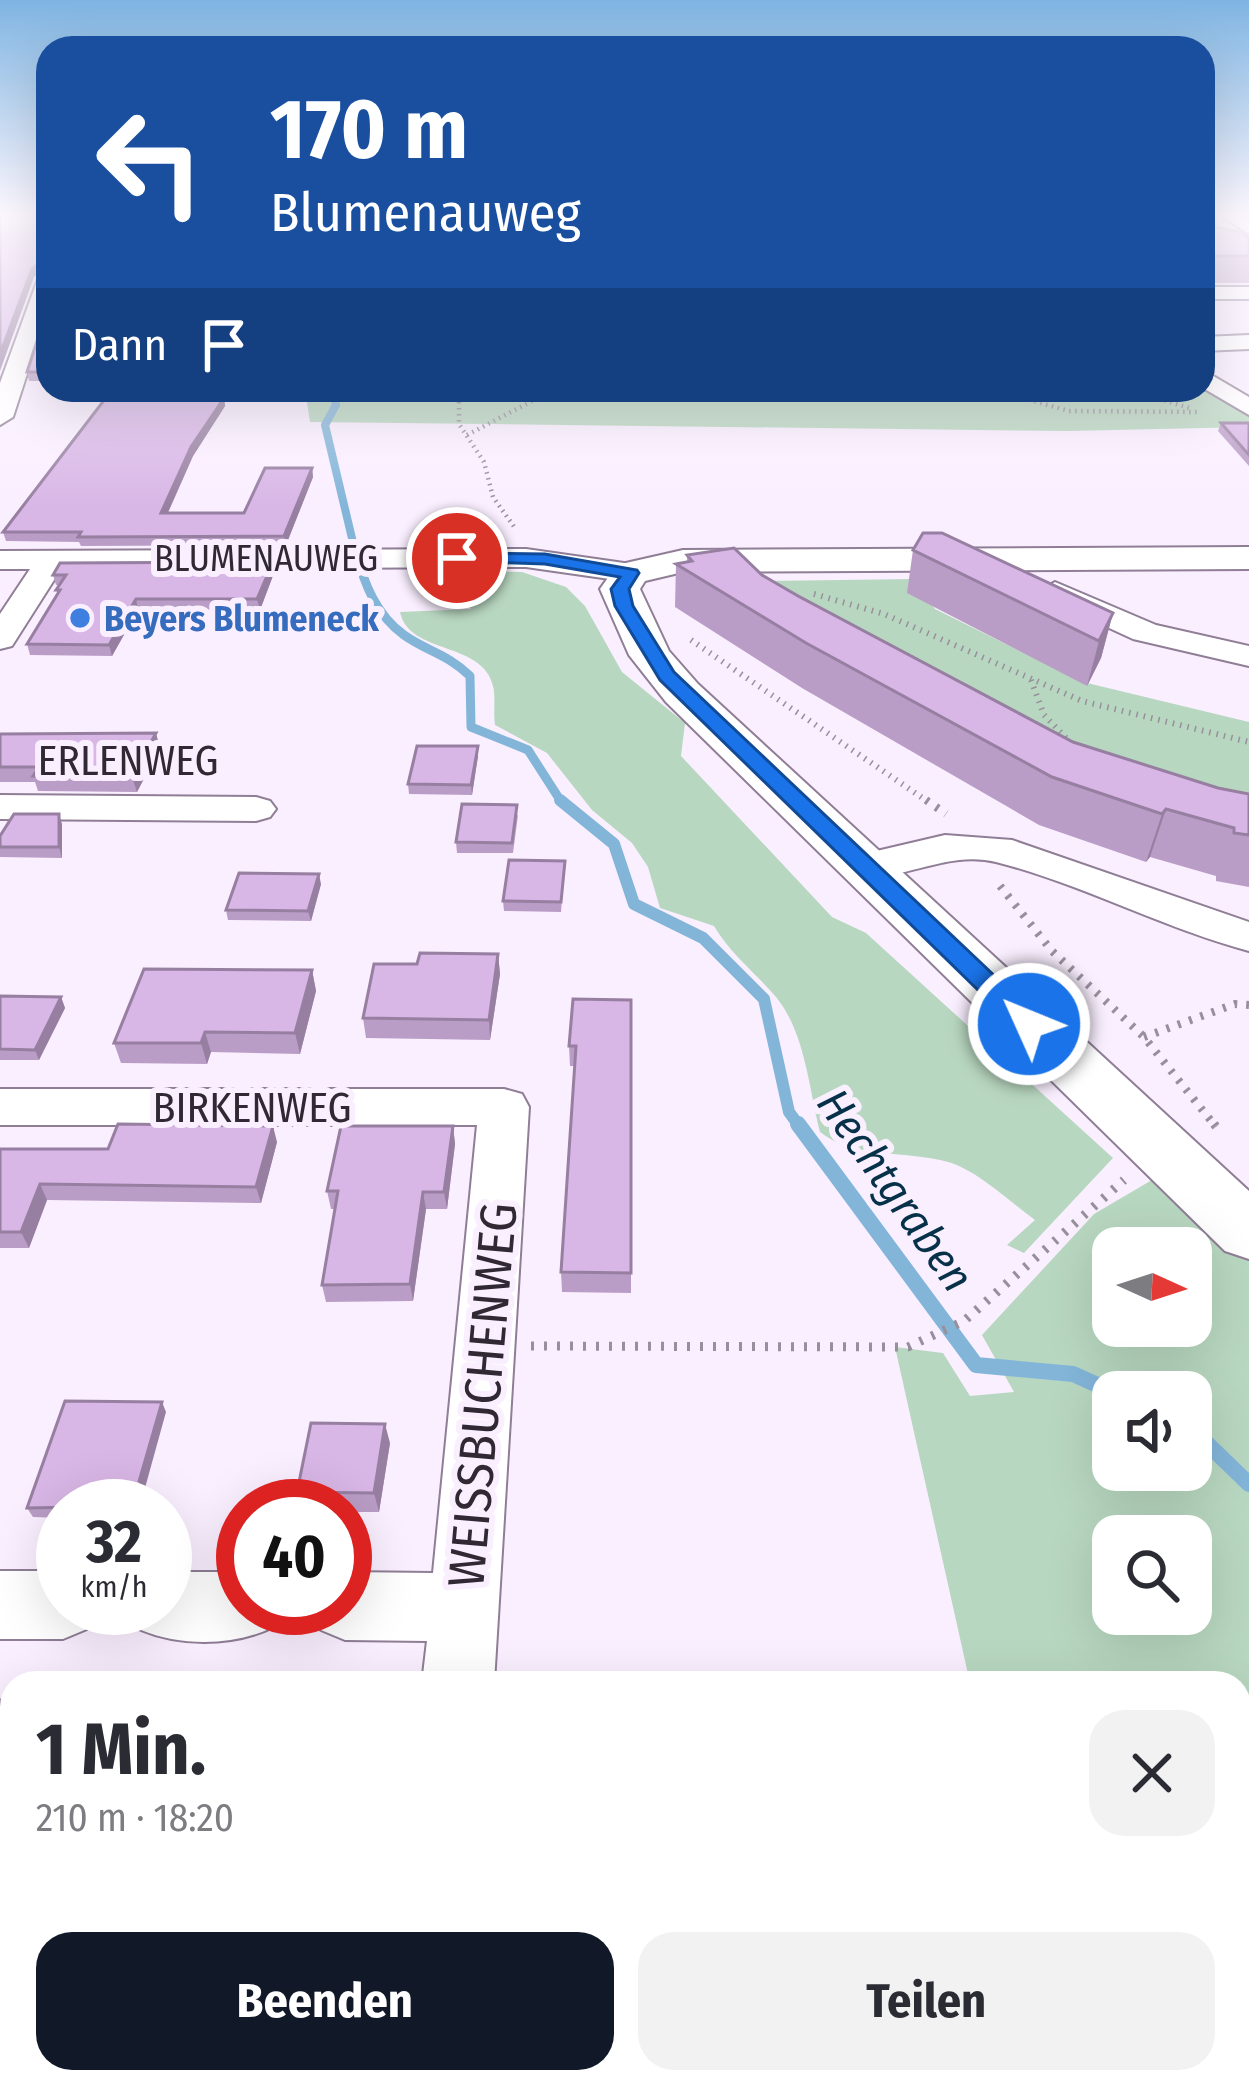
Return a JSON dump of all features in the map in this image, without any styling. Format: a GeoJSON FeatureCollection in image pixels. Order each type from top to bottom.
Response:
{"type":"FeatureCollection","features":[{"type":"Feature","properties":{"kind":"street"},"geometry":{"type":"LineString","coordinates":[[0,417],[18,326],[26,314]]}},
{"type":"Feature","properties":{"kind":"street"},"geometry":{"type":"LineString","coordinates":[[1215,343],[1249,342]]}},
{"type":"Feature","properties":{"kind":"street"},"geometry":{"type":"LineString","coordinates":[[1215,385],[1249,408]]}},
{"type":"Feature","properties":{"kind":"street","name":"BLUMENAUWEG"},"geometry":{"type":"LineString","coordinates":[[0,560],[526,558],[631,573],[657,564],[706,561],[1249,558]]}},
{"type":"Feature","properties":{"kind":"street"},"geometry":{"type":"LineString","coordinates":[[1006,559],[1030,580],[1144,632],[1249,656]]}},
{"type":"Feature","properties":{"kind":"street"},"geometry":{"type":"LineString","coordinates":[[0,639],[52,560]]}},
{"type":"Feature","properties":{"kind":"street"},"geometry":{"type":"LineString","coordinates":[[631,573],[620,589],[624,606],[658,666],[1249,1232]]}},
{"type":"Feature","properties":{"kind":"street","name":"ERLENWEG"},"geometry":{"type":"LineString","coordinates":[[0,807],[256,809]]}},
{"type":"Feature","properties":{"kind":"street"},"geometry":{"type":"LineString","coordinates":[[866,866],[929,849],[982,847],[1031,857],[1249,938]]}},
{"type":"Feature","properties":{"kind":"street","name":"BIRKENWEG"},"geometry":{"type":"LineString","coordinates":[[0,1107],[505,1106]]}},
{"type":"Feature","properties":{"kind":"street","name":"WEISSBUCHENWEG"},"geometry":{"type":"LineString","coordinates":[[459,1671],[505,1106]]}},
{"type":"Feature","properties":{"kind":"street"},"geometry":{"type":"LineString","coordinates":[[0,1605],[36,1605]]}},
{"type":"Feature","properties":{"kind":"street"},"geometry":{"type":"LineString","coordinates":[[372,1606],[464,1607]]}},
{"type":"Feature","properties":{"kind":"path"},"geometry":{"type":"LineString","coordinates":[[459,402],[459,424],[484,462],[493,497],[517,530],[526,558]]}},
{"type":"Feature","properties":{"kind":"path"},"geometry":{"type":"LineString","coordinates":[[466,435],[530,402]]}},
{"type":"Feature","properties":{"kind":"path"},"geometry":{"type":"LineString","coordinates":[[1030,402],[1102,415],[1207,412]]}},
{"type":"Feature","properties":{"kind":"path"},"geometry":{"type":"LineString","coordinates":[[805,592],[884,614],[1082,701],[1249,742]]}},
{"type":"Feature","properties":{"kind":"path"},"geometry":{"type":"LineString","coordinates":[[488,1346],[908,1347],[964,1321],[1137,1169],[1222,1134],[1144,1036],[1052,951],[988,872],[982,847],[934,804],[683,635]]}},
{"type":"Feature","properties":{"kind":"path"},"geometry":{"type":"LineString","coordinates":[[1031,680],[1035,699],[1059,734],[1073,744]]}},
{"type":"Feature","properties":{"kind":"path"},"geometry":{"type":"LineString","coordinates":[[1144,1036],[1235,1004],[1249,1005]]}},
{"type":"Feature","properties":{"kind":"green space"},"geometry":{"type":"Polygon","coordinates":[[[1215,388],[1249,410],[1249,427],[1068,431],[310,422],[307,402],[1215,402],[1215,388]]]}},
{"type":"Feature","properties":{"kind":"green space"},"geometry":{"type":"Polygon","coordinates":[[[453,571],[522,572],[566,587],[585,606],[622,672],[685,723],[681,756],[832,917],[866,933],[1113,1158],[1024,1253],[1007,1245],[1035,1220],[970,1172],[932,1158],[849,1147],[820,1132],[800,1044],[776,997],[714,926],[660,908],[648,867],[632,843],[592,810],[547,753],[495,725],[494,691],[487,672],[406,626],[400,612],[471,609],[453,571]]]}},
{"type":"Feature","properties":{"kind":"green space"},"geometry":{"type":"Polygon","coordinates":[[[914,579],[935,609],[1083,682],[1249,722],[1249,845],[765,581],[914,579]]]}},
{"type":"Feature","properties":{"kind":"green space"},"geometry":{"type":"Polygon","coordinates":[[[1157,1177],[1249,1250],[1249,1671],[967,1671],[895,1347],[943,1353],[970,1396],[1014,1392],[982,1335],[1094,1214],[1157,1177]]]}},
{"type":"Feature","properties":{"kind":"building"},"geometry":{"type":"Polygon","coordinates":[[[0,314],[15,314],[0,354],[0,314]]]}},
{"type":"Feature","properties":{"kind":"building"},"geometry":{"type":"Polygon","coordinates":[[[36,344],[36,372],[27,372],[36,344]]]}},
{"type":"Feature","properties":{"kind":"building"},"geometry":{"type":"Polygon","coordinates":[[[103,402],[221,402],[191,447],[161,513],[244,513],[265,468],[312,468],[284,536],[78,537],[81,532],[3,532],[103,402]]]}},
{"type":"Feature","properties":{"kind":"building"},"geometry":{"type":"Polygon","coordinates":[[[1221,423],[1249,423],[1249,455],[1221,423]]]}},
{"type":"Feature","properties":{"kind":"building"},"geometry":{"type":"Polygon","coordinates":[[[923,533],[942,533],[1113,613],[1099,641],[913,550],[923,533]]]}},
{"type":"Feature","properties":{"kind":"building"},"geometry":{"type":"Polygon","coordinates":[[[734,548],[762,575],[798,596],[1073,742],[1249,794],[1249,835],[1166,809],[1162,814],[1052,777],[806,643],[676,564],[692,561],[687,555],[734,548]]]}},
{"type":"Feature","properties":{"kind":"building"},"geometry":{"type":"Polygon","coordinates":[[[273,562],[257,599],[136,599],[109,645],[27,644],[60,590],[56,590],[66,575],[53,575],[60,563],[273,562]]]}},
{"type":"Feature","properties":{"kind":"building"},"geometry":{"type":"Polygon","coordinates":[[[156,733],[132,777],[33,776],[39,767],[0,767],[0,734],[156,733]]]}},
{"type":"Feature","properties":{"kind":"building"},"geometry":{"type":"Polygon","coordinates":[[[417,746],[478,746],[471,785],[408,784],[417,746]]]}},
{"type":"Feature","properties":{"kind":"building"},"geometry":{"type":"Polygon","coordinates":[[[462,804],[517,805],[512,843],[456,842],[462,804]]]}},
{"type":"Feature","properties":{"kind":"building"},"geometry":{"type":"Polygon","coordinates":[[[14,814],[59,814],[59,847],[0,847],[0,836],[14,814]]]}},
{"type":"Feature","properties":{"kind":"building"},"geometry":{"type":"Polygon","coordinates":[[[509,860],[565,861],[561,902],[503,901],[509,860]]]}},
{"type":"Feature","properties":{"kind":"building"},"geometry":{"type":"Polygon","coordinates":[[[239,873],[319,874],[308,911],[226,910],[239,873]]]}},
{"type":"Feature","properties":{"kind":"building"},"geometry":{"type":"Polygon","coordinates":[[[420,953],[498,954],[489,1020],[363,1018],[374,964],[417,964],[420,953]]]}},
{"type":"Feature","properties":{"kind":"building"},"geometry":{"type":"Polygon","coordinates":[[[144,969],[312,970],[295,1033],[205,1032],[201,1043],[114,1043],[144,969]]]}},
{"type":"Feature","properties":{"kind":"building"},"geometry":{"type":"Polygon","coordinates":[[[0,996],[61,997],[35,1050],[0,1049],[0,996]]]}},
{"type":"Feature","properties":{"kind":"building"},"geometry":{"type":"Polygon","coordinates":[[[573,999],[631,1000],[631,1273],[561,1272],[576,1046],[569,1046],[573,999]]]}},
{"type":"Feature","properties":{"kind":"building"},"geometry":{"type":"Polygon","coordinates":[[[118,1124],[273,1126],[256,1187],[40,1184],[21,1232],[0,1232],[0,1149],[108,1149],[118,1124]]]}},
{"type":"Feature","properties":{"kind":"building"},"geometry":{"type":"Polygon","coordinates":[[[341,1126],[453,1126],[444,1192],[423,1192],[410,1284],[322,1285],[338,1191],[327,1191],[341,1126]]]}},
{"type":"Feature","properties":{"kind":"building"},"geometry":{"type":"Polygon","coordinates":[[[65,1401],[162,1402],[140,1479],[37,1479],[65,1401]]]}},
{"type":"Feature","properties":{"kind":"building"},"geometry":{"type":"Polygon","coordinates":[[[311,1423],[385,1424],[374,1493],[372,1479],[300,1479],[311,1423]]]}},
{"type":"Feature","properties":{"kind":"building"},"geometry":{"type":"Polygon","coordinates":[[[36,1483],[36,1508],[27,1508],[36,1483]]]}},
{"type":"Feature","properties":{"kind":"waterway","name":"Hechtgraben"},"geometry":{"type":"LineString","coordinates":[[335,402],[325,425],[356,555]]}},
{"type":"Feature","properties":{"kind":"waterway","name":"Hechtgraben"},"geometry":{"type":"LineString","coordinates":[[356,552],[367,587],[386,618],[404,635],[470,676],[471,727],[528,750],[560,800]]}},
{"type":"Feature","properties":{"kind":"waterway","name":"Hechtgraben"},"geometry":{"type":"LineString","coordinates":[[560,800],[614,844],[634,904],[703,938],[764,999],[789,1112],[800,1127]]}},
{"type":"Feature","properties":{"kind":"waterway","name":"Hechtgraben"},"geometry":{"type":"LineString","coordinates":[[798,1124],[976,1365],[1073,1374],[1092,1383]]}},
{"type":"Feature","properties":{"kind":"waterway","name":"Hechtgraben"},"geometry":{"type":"LineString","coordinates":[[1212,1448],[1249,1484]]}},
{"type":"Feature","properties":{"kind":"place","name":"Beyers Blumeneck"},"geometry":{"type":"Point","coordinates":[80,618]}},
{"type":"Feature","properties":{"kind":"route"},"geometry":{"type":"LineString","coordinates":[[457,558],[545,559],[631,573],[620,589],[624,606],[650,655],[682,693],[1029,1024]]}}]}
